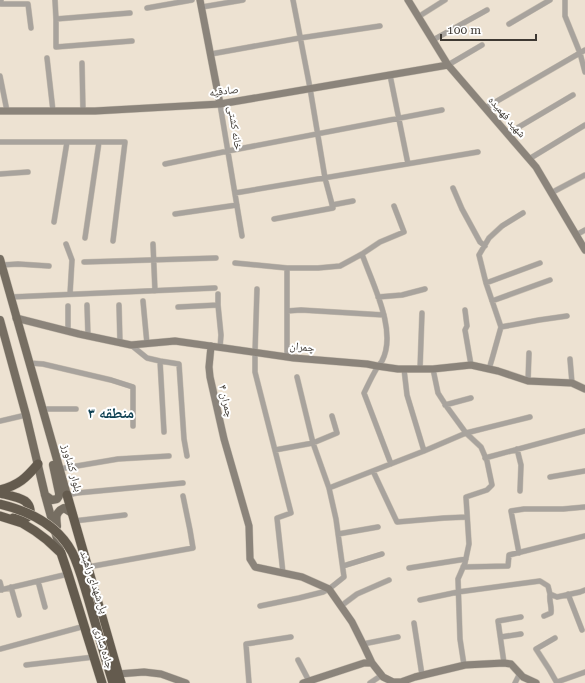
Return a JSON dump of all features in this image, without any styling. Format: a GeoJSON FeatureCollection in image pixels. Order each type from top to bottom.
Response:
{"type":"FeatureCollection","features":[{"type":"Feature","properties":{"kind":"highway"},"geometry":{"type":"LineString","coordinates":[[0,492],[21,481],[38,464]]}},
{"type":"Feature","properties":{"kind":"highway"},"geometry":{"type":"LineString","coordinates":[[0,492],[24,501],[28,504],[30,509],[30,514],[27,518],[21,519],[2,517]]}},
{"type":"Feature","properties":{"kind":"highway","name":"بلوار کشاورز"},"geometry":{"type":"LineString","coordinates":[[67,495],[119,679]]}},
{"type":"Feature","properties":{"kind":"highway","name":"پل شهدای راهبند"},"geometry":{"type":"LineString","coordinates":[[0,504],[25,511],[49,524],[67,544],[80,571],[113,683]]}},
{"type":"Feature","properties":{"kind":"highway"},"geometry":{"type":"LineString","coordinates":[[2,517],[22,523],[35,531],[61,552]]}},
{"type":"Feature","properties":{"kind":"highway","name":"جاده ساری"},"geometry":{"type":"LineString","coordinates":[[61,552],[102,683]]}},
{"type":"Feature","properties":{"kind":"main road","name":"بلوار کشاورز"},"geometry":{"type":"LineString","coordinates":[[1,262],[67,495]]}},
{"type":"Feature","properties":{"kind":"main road"},"geometry":{"type":"LineString","coordinates":[[0,320],[61,552]]}},
{"type":"Feature","properties":{"kind":"main road"},"geometry":{"type":"LineString","coordinates":[[45,495],[52,500],[57,499],[59,496],[50,450],[49,431]]}},
{"type":"Feature","properties":{"kind":"main road"},"geometry":{"type":"LineString","coordinates":[[61,552],[56,516],[57,513],[64,508],[73,517]]}},
{"type":"Feature","properties":{"kind":"street"},"geometry":{"type":"LineString","coordinates":[[55,0],[56,46],[132,41]]}},
{"type":"Feature","properties":{"kind":"street"},"geometry":{"type":"LineString","coordinates":[[147,8],[192,0]]}},
{"type":"Feature","properties":{"kind":"street"},"geometry":{"type":"LineString","coordinates":[[201,4],[243,0]]}},
{"type":"Feature","properties":{"kind":"street"},"geometry":{"type":"LineString","coordinates":[[274,218],[333,208],[325,178],[293,0]]}},
{"type":"Feature","properties":{"kind":"street","name":"شهید فهمیده"},"geometry":{"type":"LineString","coordinates":[[408,0],[448,65],[536,168],[585,250]]}},
{"type":"Feature","properties":{"kind":"street"},"geometry":{"type":"LineString","coordinates":[[418,17],[444,0]]}},
{"type":"Feature","properties":{"kind":"street"},"geometry":{"type":"LineString","coordinates":[[509,24],[550,0]]}},
{"type":"Feature","properties":{"kind":"street"},"geometry":{"type":"LineString","coordinates":[[565,0],[565,16],[580,53],[585,72]]}},
{"type":"Feature","properties":{"kind":"street"},"geometry":{"type":"LineString","coordinates":[[1,2],[28,4],[31,28]]}},
{"type":"Feature","properties":{"kind":"street","name":"خانه کشتی"},"geometry":{"type":"LineString","coordinates":[[201,4],[220,104],[242,236]]}},
{"type":"Feature","properties":{"kind":"street"},"geometry":{"type":"LineString","coordinates":[[432,40],[487,10]]}},
{"type":"Feature","properties":{"kind":"street"},"geometry":{"type":"LineString","coordinates":[[56,20],[130,13]]}},
{"type":"Feature","properties":{"kind":"street"},"geometry":{"type":"LineString","coordinates":[[210,54],[380,26]]}},
{"type":"Feature","properties":{"kind":"street"},"geometry":{"type":"LineString","coordinates":[[448,65],[482,45]]}},
{"type":"Feature","properties":{"kind":"street"},"geometry":{"type":"LineString","coordinates":[[485,108],[585,50]]}},
{"type":"Feature","properties":{"kind":"street"},"geometry":{"type":"LineString","coordinates":[[48,58],[53,111]]}},
{"type":"Feature","properties":{"kind":"street"},"geometry":{"type":"LineString","coordinates":[[82,63],[83,111]]}},
{"type":"Feature","properties":{"kind":"street","name":"صادقیه"},"geometry":{"type":"LineString","coordinates":[[4,111],[95,111],[220,104],[448,65]]}},
{"type":"Feature","properties":{"kind":"street"},"geometry":{"type":"LineString","coordinates":[[390,75],[408,164]]}},
{"type":"Feature","properties":{"kind":"street"},"geometry":{"type":"LineString","coordinates":[[0,76],[4,111]]}},
{"type":"Feature","properties":{"kind":"street"},"geometry":{"type":"LineString","coordinates":[[507,134],[573,95]]}},
{"type":"Feature","properties":{"kind":"street"},"geometry":{"type":"LineString","coordinates":[[165,164],[442,110]]}},
{"type":"Feature","properties":{"kind":"street"},"geometry":{"type":"LineString","coordinates":[[529,159],[585,124]]}},
{"type":"Feature","properties":{"kind":"street"},"geometry":{"type":"LineString","coordinates":[[0,142],[125,142],[113,241]]}},
{"type":"Feature","properties":{"kind":"street"},"geometry":{"type":"LineString","coordinates":[[54,222],[67,142]]}},
{"type":"Feature","properties":{"kind":"street"},"geometry":{"type":"LineString","coordinates":[[86,238],[99,142]]}},
{"type":"Feature","properties":{"kind":"street"},"geometry":{"type":"LineString","coordinates":[[235,193],[478,152]]}},
{"type":"Feature","properties":{"kind":"street"},"geometry":{"type":"LineString","coordinates":[[0,174],[28,172]]}},
{"type":"Feature","properties":{"kind":"street"},"geometry":{"type":"LineString","coordinates":[[551,194],[585,175]]}},
{"type":"Feature","properties":{"kind":"street"},"geometry":{"type":"LineString","coordinates":[[453,188],[462,209],[480,242],[484,246]]}},
{"type":"Feature","properties":{"kind":"street"},"geometry":{"type":"LineString","coordinates":[[332,205],[353,201]]}},
{"type":"Feature","properties":{"kind":"street"},"geometry":{"type":"LineString","coordinates":[[175,214],[237,205]]}},
{"type":"Feature","properties":{"kind":"street"},"geometry":{"type":"LineString","coordinates":[[234,263],[286,268],[340,266],[380,242],[404,232],[394,206]]}},
{"type":"Feature","properties":{"kind":"street"},"geometry":{"type":"LineString","coordinates":[[490,369],[501,327],[486,283],[479,255],[489,238],[502,226],[522,213]]}},
{"type":"Feature","properties":{"kind":"street"},"geometry":{"type":"LineString","coordinates":[[576,235],[585,230]]}},
{"type":"Feature","properties":{"kind":"street"},"geometry":{"type":"LineString","coordinates":[[66,244],[72,260],[70,294]]}},
{"type":"Feature","properties":{"kind":"street"},"geometry":{"type":"LineString","coordinates":[[153,244],[156,291]]}},
{"type":"Feature","properties":{"kind":"street"},"geometry":{"type":"LineString","coordinates":[[362,254],[386,322],[387,346],[382,362],[377,366],[364,393],[391,464]]}},
{"type":"Feature","properties":{"kind":"street"},"geometry":{"type":"LineString","coordinates":[[84,262],[216,258]]}},
{"type":"Feature","properties":{"kind":"street"},"geometry":{"type":"LineString","coordinates":[[1,262],[49,266]]}},
{"type":"Feature","properties":{"kind":"street"},"geometry":{"type":"LineString","coordinates":[[486,283],[540,263]]}},
{"type":"Feature","properties":{"kind":"street"},"geometry":{"type":"LineString","coordinates":[[286,268],[287,357]]}},
{"type":"Feature","properties":{"kind":"street"},"geometry":{"type":"LineString","coordinates":[[492,301],[550,280]]}},
{"type":"Feature","properties":{"kind":"street"},"geometry":{"type":"LineString","coordinates":[[11,297],[215,288]]}},
{"type":"Feature","properties":{"kind":"street"},"geometry":{"type":"LineString","coordinates":[[257,289],[255,352],[256,372],[291,513],[278,518],[283,573],[302,577],[329,589],[352,622],[372,663],[383,677],[394,682],[401,682],[422,675],[464,666],[504,663],[511,664],[523,677],[536,683]]}},
{"type":"Feature","properties":{"kind":"street"},"geometry":{"type":"LineString","coordinates":[[378,297],[402,295],[425,289]]}},
{"type":"Feature","properties":{"kind":"street"},"geometry":{"type":"LineString","coordinates":[[218,294],[221,335],[220,348]]}},
{"type":"Feature","properties":{"kind":"street"},"geometry":{"type":"LineString","coordinates":[[143,301],[146,344]]}},
{"type":"Feature","properties":{"kind":"street"},"geometry":{"type":"LineString","coordinates":[[87,305],[88,336]]}},
{"type":"Feature","properties":{"kind":"street"},"geometry":{"type":"LineString","coordinates":[[119,305],[120,343]]}},
{"type":"Feature","properties":{"kind":"street"},"geometry":{"type":"LineString","coordinates":[[178,307],[218,305]]}},
{"type":"Feature","properties":{"kind":"street"},"geometry":{"type":"LineString","coordinates":[[68,306],[68,331]]}},
{"type":"Feature","properties":{"kind":"street"},"geometry":{"type":"LineString","coordinates":[[287,311],[301,310],[384,315]]}},
{"type":"Feature","properties":{"kind":"street"},"geometry":{"type":"LineString","coordinates":[[465,310],[467,326],[465,330],[470,365]]}},
{"type":"Feature","properties":{"kind":"street"},"geometry":{"type":"LineString","coordinates":[[420,369],[422,313]]}},
{"type":"Feature","properties":{"kind":"street"},"geometry":{"type":"LineString","coordinates":[[501,327],[567,316]]}},
{"type":"Feature","properties":{"kind":"street","name":"چمران"},"geometry":{"type":"LineString","coordinates":[[16,318],[131,346],[175,341],[287,357],[404,369],[434,369],[470,365],[490,369],[528,381],[572,383],[585,389]]}},
{"type":"Feature","properties":{"kind":"street"},"geometry":{"type":"LineString","coordinates":[[131,346],[146,358],[179,364],[184,439],[187,456]]}},
{"type":"Feature","properties":{"kind":"street","name":"چمران ۴"},"geometry":{"type":"LineString","coordinates":[[211,346],[209,367],[210,378],[224,439],[249,526],[250,559],[254,567],[283,573]]}},
{"type":"Feature","properties":{"kind":"street"},"geometry":{"type":"LineString","coordinates":[[528,381],[529,353]]}},
{"type":"Feature","properties":{"kind":"street"},"geometry":{"type":"LineString","coordinates":[[570,359],[572,383]]}},
{"type":"Feature","properties":{"kind":"street"},"geometry":{"type":"LineString","coordinates":[[160,361],[164,432]]}},
{"type":"Feature","properties":{"kind":"street"},"geometry":{"type":"LineString","coordinates":[[29,363],[50,365],[133,387],[133,426]]}},
{"type":"Feature","properties":{"kind":"street"},"geometry":{"type":"LineString","coordinates":[[404,369],[407,395],[424,451]]}},
{"type":"Feature","properties":{"kind":"street"},"geometry":{"type":"LineString","coordinates":[[434,369],[438,393],[466,433],[481,447],[492,485],[487,490],[466,497],[469,544],[466,559],[458,579],[460,639],[464,666]]}},
{"type":"Feature","properties":{"kind":"street"},"geometry":{"type":"LineString","coordinates":[[260,606],[299,598],[329,589],[344,577],[336,519],[328,488],[312,443],[297,377]]}},
{"type":"Feature","properties":{"kind":"street"},"geometry":{"type":"LineString","coordinates":[[445,404],[471,398]]}},
{"type":"Feature","properties":{"kind":"street"},"geometry":{"type":"LineString","coordinates":[[42,409],[76,409]]}},
{"type":"Feature","properties":{"kind":"street"},"geometry":{"type":"LineString","coordinates":[[0,421],[26,415]]}},
{"type":"Feature","properties":{"kind":"street"},"geometry":{"type":"LineString","coordinates":[[275,450],[312,443],[337,434],[332,416]]}},
{"type":"Feature","properties":{"kind":"street"},"geometry":{"type":"LineString","coordinates":[[328,488],[466,433],[530,417]]}},
{"type":"Feature","properties":{"kind":"street"},"geometry":{"type":"LineString","coordinates":[[485,458],[585,431]]}},
{"type":"Feature","properties":{"kind":"street"},"geometry":{"type":"LineString","coordinates":[[517,449],[521,465],[520,490]]}},
{"type":"Feature","properties":{"kind":"street"},"geometry":{"type":"LineString","coordinates":[[59,469],[118,460],[169,456]]}},
{"type":"Feature","properties":{"kind":"street"},"geometry":{"type":"LineString","coordinates":[[373,471],[397,522],[467,517]]}},
{"type":"Feature","properties":{"kind":"street"},"geometry":{"type":"LineString","coordinates":[[550,477],[585,471]]}},
{"type":"Feature","properties":{"kind":"street"},"geometry":{"type":"LineString","coordinates":[[67,495],[84,492],[183,483]]}},
{"type":"Feature","properties":{"kind":"street"},"geometry":{"type":"LineString","coordinates":[[88,567],[193,548],[183,496]]}},
{"type":"Feature","properties":{"kind":"street"},"geometry":{"type":"LineString","coordinates":[[519,553],[511,511],[524,509],[585,508]]}},
{"type":"Feature","properties":{"kind":"street"},"geometry":{"type":"LineString","coordinates":[[73,517],[125,515]]}},
{"type":"Feature","properties":{"kind":"street"},"geometry":{"type":"LineString","coordinates":[[338,534],[378,527]]}},
{"type":"Feature","properties":{"kind":"street"},"geometry":{"type":"LineString","coordinates":[[463,567],[508,566],[509,556],[585,536]]}},
{"type":"Feature","properties":{"kind":"street"},"geometry":{"type":"LineString","coordinates":[[343,566],[382,554]]}},
{"type":"Feature","properties":{"kind":"street"},"geometry":{"type":"LineString","coordinates":[[409,568],[466,559]]}},
{"type":"Feature","properties":{"kind":"street"},"geometry":{"type":"LineString","coordinates":[[0,582],[1,590],[68,574]]}},
{"type":"Feature","properties":{"kind":"street"},"geometry":{"type":"LineString","coordinates":[[341,606],[357,594],[389,580]]}},
{"type":"Feature","properties":{"kind":"street"},"geometry":{"type":"LineString","coordinates":[[38,581],[45,608]]}},
{"type":"Feature","properties":{"kind":"street"},"geometry":{"type":"LineString","coordinates":[[420,600],[458,592],[540,582],[548,586],[550,594],[549,600],[551,613],[544,616]]}},
{"type":"Feature","properties":{"kind":"street"},"geometry":{"type":"LineString","coordinates":[[11,587],[19,615]]}},
{"type":"Feature","properties":{"kind":"street"},"geometry":{"type":"LineString","coordinates":[[550,594],[557,597],[585,590]]}},
{"type":"Feature","properties":{"kind":"street"},"geometry":{"type":"LineString","coordinates":[[568,594],[582,630]]}},
{"type":"Feature","properties":{"kind":"street"},"geometry":{"type":"LineString","coordinates":[[504,663],[498,621],[521,617]]}},
{"type":"Feature","properties":{"kind":"street"},"geometry":{"type":"LineString","coordinates":[[414,623],[422,675]]}},
{"type":"Feature","properties":{"kind":"street"},"geometry":{"type":"LineString","coordinates":[[0,649],[85,626]]}},
{"type":"Feature","properties":{"kind":"street"},"geometry":{"type":"LineString","coordinates":[[501,637],[521,634]]}},
{"type":"Feature","properties":{"kind":"street"},"geometry":{"type":"LineString","coordinates":[[249,683],[246,644],[291,637]]}},
{"type":"Feature","properties":{"kind":"street"},"geometry":{"type":"LineString","coordinates":[[363,644],[398,637]]}},
{"type":"Feature","properties":{"kind":"street"},"geometry":{"type":"LineString","coordinates":[[555,638],[536,649],[557,683],[585,672]]}},
{"type":"Feature","properties":{"kind":"street"},"geometry":{"type":"LineString","coordinates":[[26,666],[94,657]]}},
{"type":"Feature","properties":{"kind":"street"},"geometry":{"type":"LineString","coordinates":[[298,660],[306,682],[364,663],[372,663]]}},
{"type":"Feature","properties":{"kind":"street"},"geometry":{"type":"LineString","coordinates":[[119,679],[144,672],[161,674],[186,683]]}},
{"type":"Feature","properties":{"kind":"street"},"geometry":{"type":"LineString","coordinates":[[515,683],[520,673]]}},
{"type":"Feature","properties":{"kind":"street"},"geometry":{"type":"LineString","coordinates":[[370,683],[382,675]]}},
{"type":"Feature","properties":{"kind":"district","name":"منطقه ۳"},"geometry":{"type":"Point","coordinates":[111,413]}}]}
